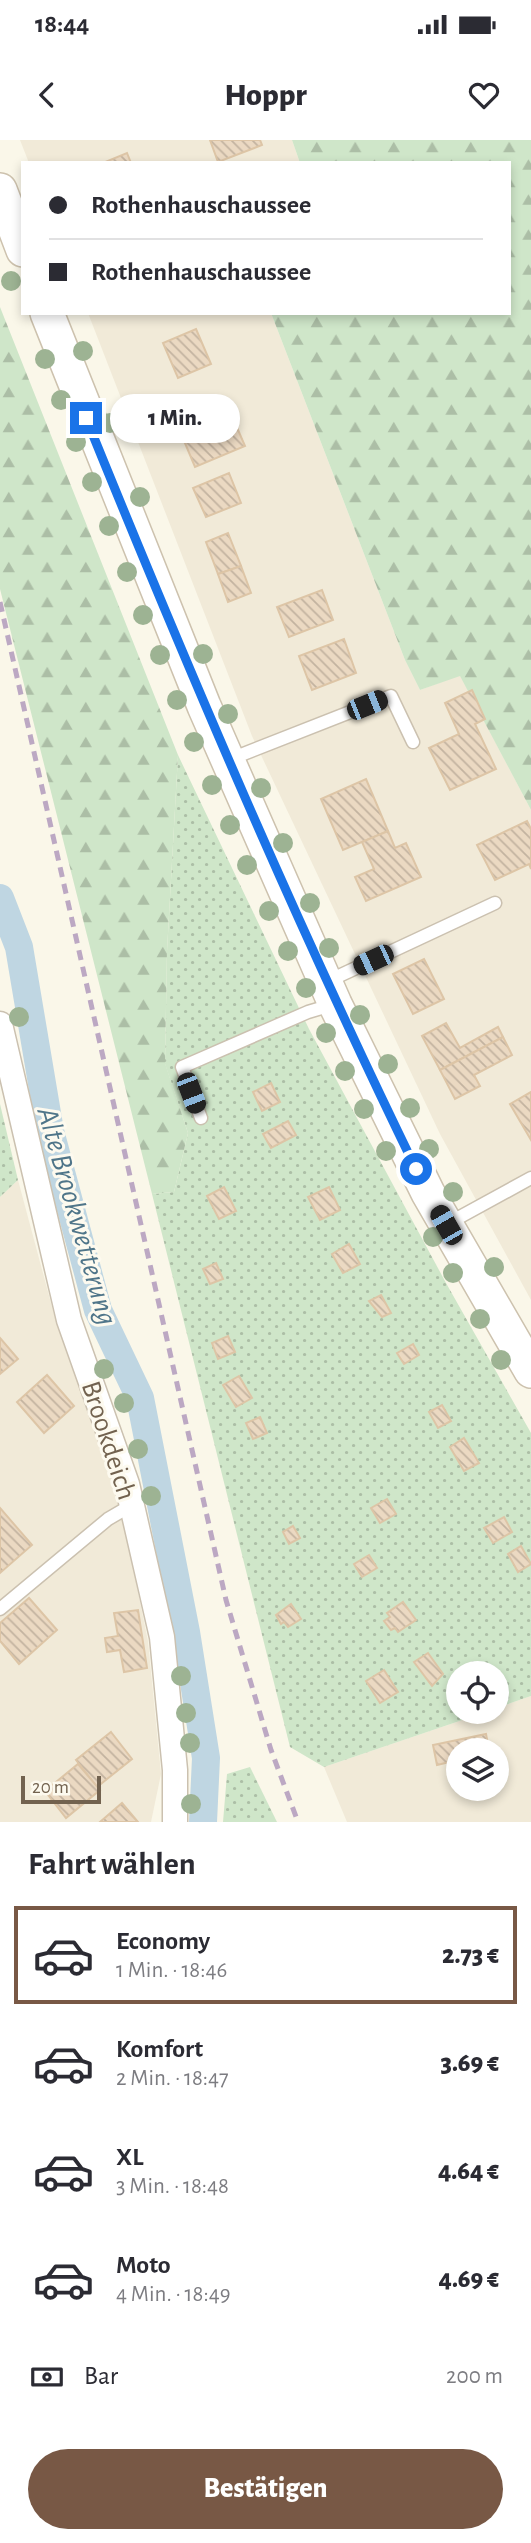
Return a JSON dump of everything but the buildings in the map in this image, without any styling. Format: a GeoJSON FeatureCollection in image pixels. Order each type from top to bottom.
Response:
{"type":"FeatureCollection","features":[{"type":"Feature","properties":{"kind":"main road"},"geometry":{"type":"LineString","coordinates":[[0,190],[21,245]]}},
{"type":"Feature","properties":{"kind":"main road"},"geometry":{"type":"LineString","coordinates":[[48,315],[86,418],[228,760],[330,993],[428,1193],[531,1371]]}},
{"type":"Feature","properties":{"kind":"street","name":"Brookdeich"},"geometry":{"type":"LineString","coordinates":[[0,1024],[69,1320],[132,1505],[162,1637],[176,1770],[175,1822]]}},
{"type":"Feature","properties":{"kind":"lane"},"geometry":{"type":"LineString","coordinates":[[228,760],[391,696],[413,742]]}},
{"type":"Feature","properties":{"kind":"lane"},"geometry":{"type":"LineString","coordinates":[[201,1118],[181,1067],[308,1012],[330,993],[495,903]]}},
{"type":"Feature","properties":{"kind":"lane"},"geometry":{"type":"LineString","coordinates":[[446,1225],[531,1178]]}},
{"type":"Feature","properties":{"kind":"lane"},"geometry":{"type":"LineString","coordinates":[[0,1609],[108,1518],[132,1505]]}},
{"type":"Feature","properties":{"kind":"shaded area"},"geometry":{"type":"Polygon","coordinates":[[[20,140],[292,140],[299,161],[28,161],[20,140]]]}},
{"type":"Feature","properties":{"kind":"shaded area"},"geometry":{"type":"Polygon","coordinates":[[[89,315],[272,315],[405,660],[420,690],[460,675],[531,810],[531,1300],[440,1134],[252,736],[89,315]]]}},
{"type":"Feature","properties":{"kind":"shaded area"},"geometry":{"type":"Polygon","coordinates":[[[18,1180],[55,1318],[117,1489],[148,1641],[161,1774],[151,1822],[0,1822],[0,1197],[18,1180]]]}},
{"type":"Feature","properties":{"kind":"shaded area"},"geometry":{"type":"Polygon","coordinates":[[[531,1696],[531,1822],[347,1822],[324,1767],[451,1724],[509,1724],[509,1704],[531,1696]]]}},
{"type":"Feature","properties":{"kind":"green space"},"geometry":{"type":"Polygon","coordinates":[[[292,140],[531,140],[531,810],[460,676],[420,690],[405,660],[272,315],[511,315],[511,161],[299,161],[292,140]]]}},
{"type":"Feature","properties":{"kind":"green space"},"geometry":{"type":"Polygon","coordinates":[[[0,307],[178,755],[167,951],[165,1063],[188,1133],[174,1192],[152,1194],[0,589],[0,307]]]}},
{"type":"Feature","properties":{"kind":"green space"},"geometry":{"type":"Polygon","coordinates":[[[178,755],[309,1029],[446,1283],[531,1433],[531,1696],[509,1704],[509,1661],[446,1661],[446,1724],[451,1724],[324,1767],[290,1747],[152,1194],[174,1192],[188,1133],[165,1064],[167,951],[178,755]]]}},
{"type":"Feature","properties":{"kind":"green space"},"geometry":{"type":"Polygon","coordinates":[[[0,1104],[18,1180],[0,1197],[0,1104]]]}},
{"type":"Feature","properties":{"kind":"green space"},"geometry":{"type":"Polygon","coordinates":[[[250,1767],[277,1822],[223,1822],[227,1774],[250,1767]]]}},
{"type":"Feature","properties":{"kind":"waterway","name":"Alte Brookwetterung"},"geometry":{"type":"LineString","coordinates":[[0,898],[19,947],[50,1131],[98,1310],[140,1398],[186,1632],[206,1758],[203,1822]]}},
{"type":"Feature","properties":{"kind":"railway"},"geometry":{"type":"LineString","coordinates":[[0,602],[226,1600],[271,1750],[298,1822]]}},
{"type":"Feature","properties":{"kind":"route"},"geometry":{"type":"LineString","coordinates":[[86,418],[212,724],[335,1004],[416,1169]]}}]}
